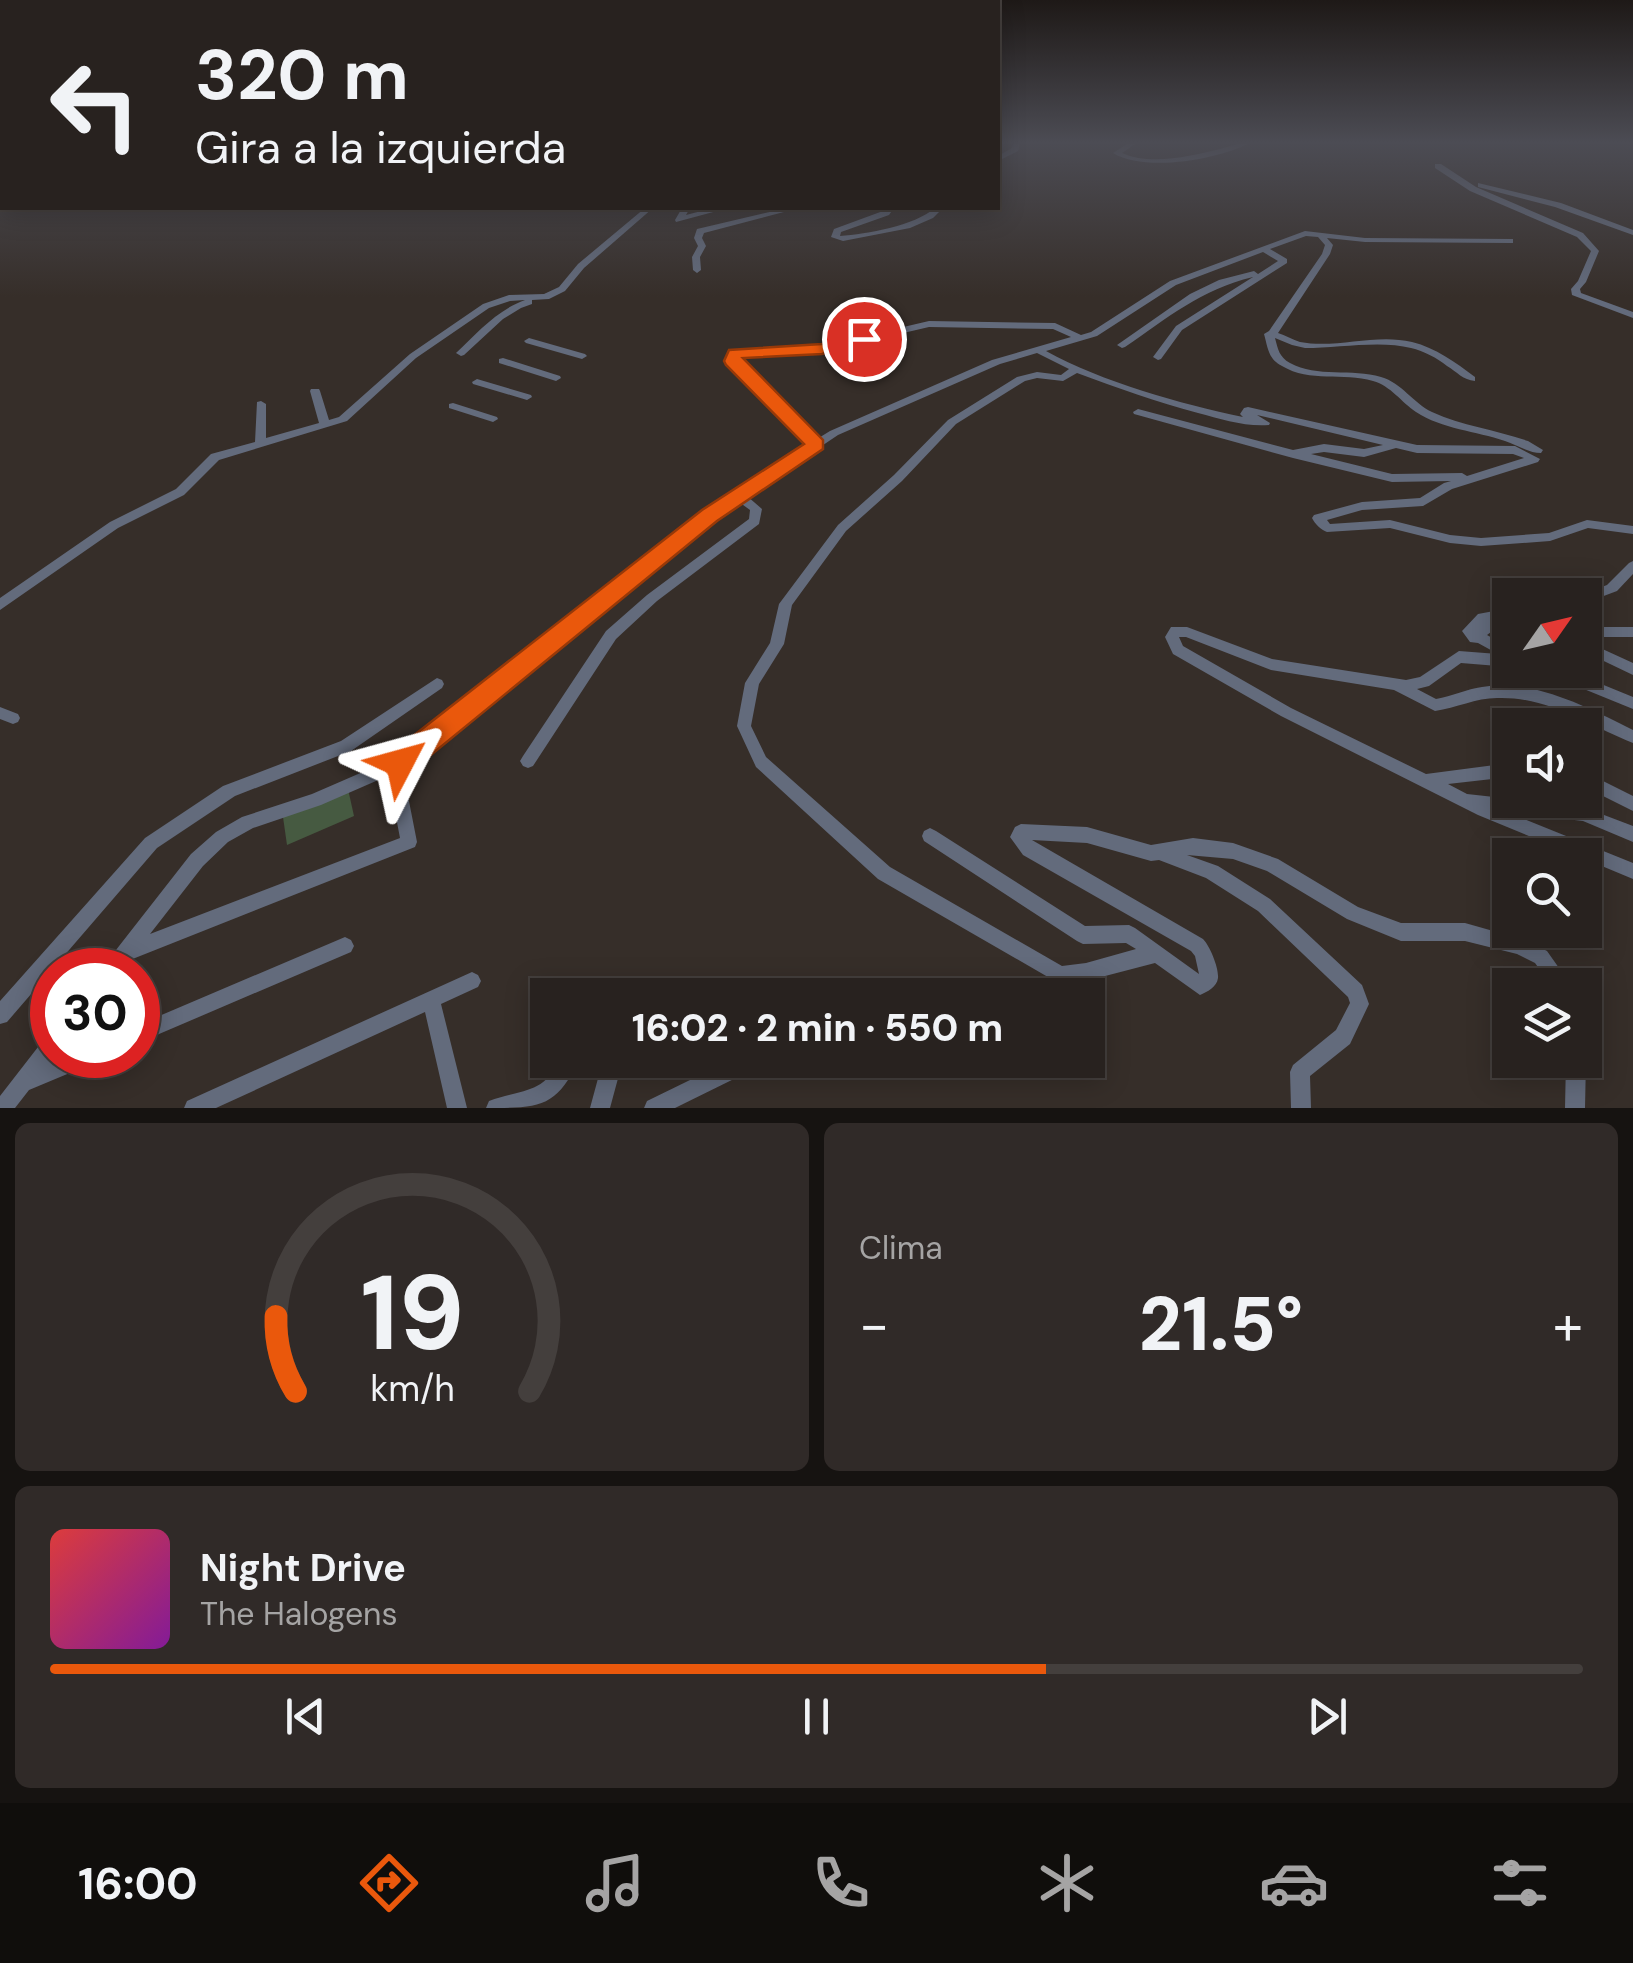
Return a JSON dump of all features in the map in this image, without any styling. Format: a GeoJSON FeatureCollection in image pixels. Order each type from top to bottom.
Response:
{"type":"FeatureCollection","features":[{"type":"Feature","properties":{"kind":"street"},"geometry":{"type":"LineString","coordinates":[[1484,194],[1580,235],[1595,250],[1582,282],[1575,289],[1578,295],[1633,314]]}},
{"type":"Feature","properties":{"kind":"street"},"geometry":{"type":"LineString","coordinates":[[1514,194],[1633,233]]}},
{"type":"Feature","properties":{"kind":"street"},"geometry":{"type":"LineString","coordinates":[[461,353],[482,336],[496,316],[562,289],[580,266],[647,210]]}},
{"type":"Feature","properties":{"kind":"street"},"geometry":{"type":"LineString","coordinates":[[685,210],[679,220],[713,210]]}},
{"type":"Feature","properties":{"kind":"street"},"geometry":{"type":"LineString","coordinates":[[697,270],[696,257],[702,246],[700,231],[787,210]]}},
{"type":"Feature","properties":{"kind":"street"},"geometry":{"type":"LineString","coordinates":[[889,210],[836,232],[835,237],[842,239],[911,225],[937,210]]}},
{"type":"Feature","properties":{"kind":"street"},"geometry":{"type":"LineString","coordinates":[[128,948],[197,860],[222,837],[248,822],[344,788],[400,763],[739,496],[834,433],[996,362],[1082,339],[1174,283],[1305,233],[1365,240],[1510,241]]}},
{"type":"Feature","properties":{"kind":"street"},"geometry":{"type":"LineString","coordinates":[[1320,236],[1329,244],[1326,254],[1273,333],[1268,334],[1273,353],[1288,367],[1308,374],[1356,374],[1386,382],[1426,414],[1522,442],[1542,457],[1448,486],[1423,502],[1362,506],[1318,520],[1338,530],[1390,524],[1450,540],[1481,542],[1550,537],[1587,524],[1633,530]]}},
{"type":"Feature","properties":{"kind":"street"},"geometry":{"type":"LineString","coordinates":[[1158,358],[1180,328],[1284,261],[1264,249]]}},
{"type":"Feature","properties":{"kind":"street"},"geometry":{"type":"LineString","coordinates":[[1122,346],[1165,312],[1193,296],[1222,282],[1267,271]]}},
{"type":"Feature","properties":{"kind":"street"},"geometry":{"type":"LineString","coordinates":[[0,605],[131,515],[180,492],[215,458],[350,415],[413,356],[486,306],[509,298],[546,297]]}},
{"type":"Feature","properties":{"kind":"street"},"geometry":{"type":"LineString","coordinates":[[816,445],[733,361],[736,354],[822,349],[929,324],[1055,326],[1082,339]]}},
{"type":"Feature","properties":{"kind":"street"},"geometry":{"type":"LineString","coordinates":[[1273,333],[1302,345],[1386,340],[1408,343],[1446,358],[1471,379]]}},
{"type":"Feature","properties":{"kind":"street"},"geometry":{"type":"LineString","coordinates":[[529,340],[582,356]]}},
{"type":"Feature","properties":{"kind":"street"},"geometry":{"type":"LineString","coordinates":[[1040,352],[1074,370],[1163,400],[1250,422],[1266,423],[1245,414],[1248,410],[1417,449],[1515,450],[1534,459]]}},
{"type":"Feature","properties":{"kind":"street"},"geometry":{"type":"LineString","coordinates":[[503,361],[556,378]]}},
{"type":"Feature","properties":{"kind":"street"},"geometry":{"type":"LineString","coordinates":[[1074,370],[1066,377],[1021,379],[952,422],[842,528],[786,604],[777,644],[752,683],[744,726],[761,762],[884,873],[1060,974],[1090,975],[1157,954]]}},
{"type":"Feature","properties":{"kind":"street"},"geometry":{"type":"LineString","coordinates":[[477,382],[528,397]]}},
{"type":"Feature","properties":{"kind":"street"},"geometry":{"type":"LineString","coordinates":[[315,391],[325,424]]}},
{"type":"Feature","properties":{"kind":"street"},"geometry":{"type":"LineString","coordinates":[[260,441],[261,404]]}},
{"type":"Feature","properties":{"kind":"street"},"geometry":{"type":"LineString","coordinates":[[453,406],[493,419]]}},
{"type":"Feature","properties":{"kind":"street"},"geometry":{"type":"LineString","coordinates":[[1138,412],[1392,478],[1479,478]]}},
{"type":"Feature","properties":{"kind":"street"},"geometry":{"type":"LineString","coordinates":[[1293,454],[1324,448],[1364,453],[1400,445]]}},
{"type":"Feature","properties":{"kind":"street"},"geometry":{"type":"LineString","coordinates":[[528,761],[607,640],[652,598],[755,520],[756,509],[739,496]]}},
{"type":"Feature","properties":{"kind":"street"},"geometry":{"type":"LineString","coordinates":[[1602,592],[1612,588],[1633,566]]}},
{"type":"Feature","properties":{"kind":"street"},"geometry":{"type":"LineString","coordinates":[[1492,618],[1475,622],[1469,631],[1492,648]]}},
{"type":"Feature","properties":{"kind":"street"},"geometry":{"type":"LineString","coordinates":[[1475,638],[1492,626]]}},
{"type":"Feature","properties":{"kind":"street"},"geometry":{"type":"LineString","coordinates":[[1492,658],[1459,657],[1415,686],[1272,664],[1187,632],[1176,631],[1172,637],[1178,650],[1286,712],[1527,829],[1633,871]]}},
{"type":"Feature","properties":{"kind":"street"},"geometry":{"type":"LineString","coordinates":[[1602,632],[1633,632]]}},
{"type":"Feature","properties":{"kind":"street"},"geometry":{"type":"LineString","coordinates":[[1602,654],[1633,670]]}},
{"type":"Feature","properties":{"kind":"street"},"geometry":{"type":"LineString","coordinates":[[1392,683],[1435,706],[1483,692],[1546,700],[1578,710],[1633,737]]}},
{"type":"Feature","properties":{"kind":"street"},"geometry":{"type":"LineString","coordinates":[[0,1016],[151,843],[229,791],[346,746],[437,684]]}},
{"type":"Feature","properties":{"kind":"street"},"geometry":{"type":"LineString","coordinates":[[1596,688],[1633,703]]}},
{"type":"Feature","properties":{"kind":"street"},"geometry":{"type":"LineString","coordinates":[[137,948],[409,842],[398,791],[400,763]]}},
{"type":"Feature","properties":{"kind":"street"},"geometry":{"type":"LineString","coordinates":[[1425,780],[1492,772]]}},
{"type":"Feature","properties":{"kind":"street"},"geometry":{"type":"LineString","coordinates":[[1602,788],[1633,804]]}},
{"type":"Feature","properties":{"kind":"street"},"geometry":{"type":"LineString","coordinates":[[1467,800],[1583,814],[1633,834]]}},
{"type":"Feature","properties":{"kind":"street"},"geometry":{"type":"LineString","coordinates":[[930,836],[1082,935],[1129,934],[1195,984],[1204,985],[1209,978],[1207,963],[1197,945],[1029,849],[1018,838],[1021,832],[1065,832],[1130,850],[1162,853],[1212,872],[1264,905],[1356,991],[1360,1004],[1348,1030],[1300,1072],[1301,1108]]}},
{"type":"Feature","properties":{"kind":"street"},"geometry":{"type":"LineString","coordinates":[[1162,853],[1193,846],[1234,850],[1272,865],[1353,913],[1402,932],[1465,932],[1519,946],[1540,956],[1549,968]]}},
{"type":"Feature","properties":{"kind":"street"},"geometry":{"type":"LineString","coordinates":[[160,1025],[345,946]]}},
{"type":"Feature","properties":{"kind":"street"},"geometry":{"type":"LineString","coordinates":[[194,1108],[472,982]]}},
{"type":"Feature","properties":{"kind":"street"},"geometry":{"type":"LineString","coordinates":[[431,1000],[458,1108]]}},
{"type":"Feature","properties":{"kind":"street"},"geometry":{"type":"LineString","coordinates":[[3,1108],[30,1073]]}},
{"type":"Feature","properties":{"kind":"street"},"geometry":{"type":"LineString","coordinates":[[22,1083],[34,1078]]}},
{"type":"Feature","properties":{"kind":"street"},"geometry":{"type":"LineString","coordinates":[[496,1108],[546,1097],[558,1088],[562,1078]]}},
{"type":"Feature","properties":{"kind":"street"},"geometry":{"type":"LineString","coordinates":[[600,1108],[608,1078]]}},
{"type":"Feature","properties":{"kind":"street"},"geometry":{"type":"LineString","coordinates":[[654,1108],[715,1078]]}},
{"type":"Feature","properties":{"kind":"street"},"geometry":{"type":"LineString","coordinates":[[1575,1108],[1576,1078]]}},
{"type":"Feature","properties":{"kind":"green space"},"geometry":{"type":"Polygon","coordinates":[[[348,789],[354,816],[287,845],[283,817],[348,789]]]}},
{"type":"Feature","properties":{"kind":"route"},"geometry":{"type":"LineString","coordinates":[[400,763],[710,516],[816,445],[733,361],[736,354],[822,349],[864,339]]}}]}
